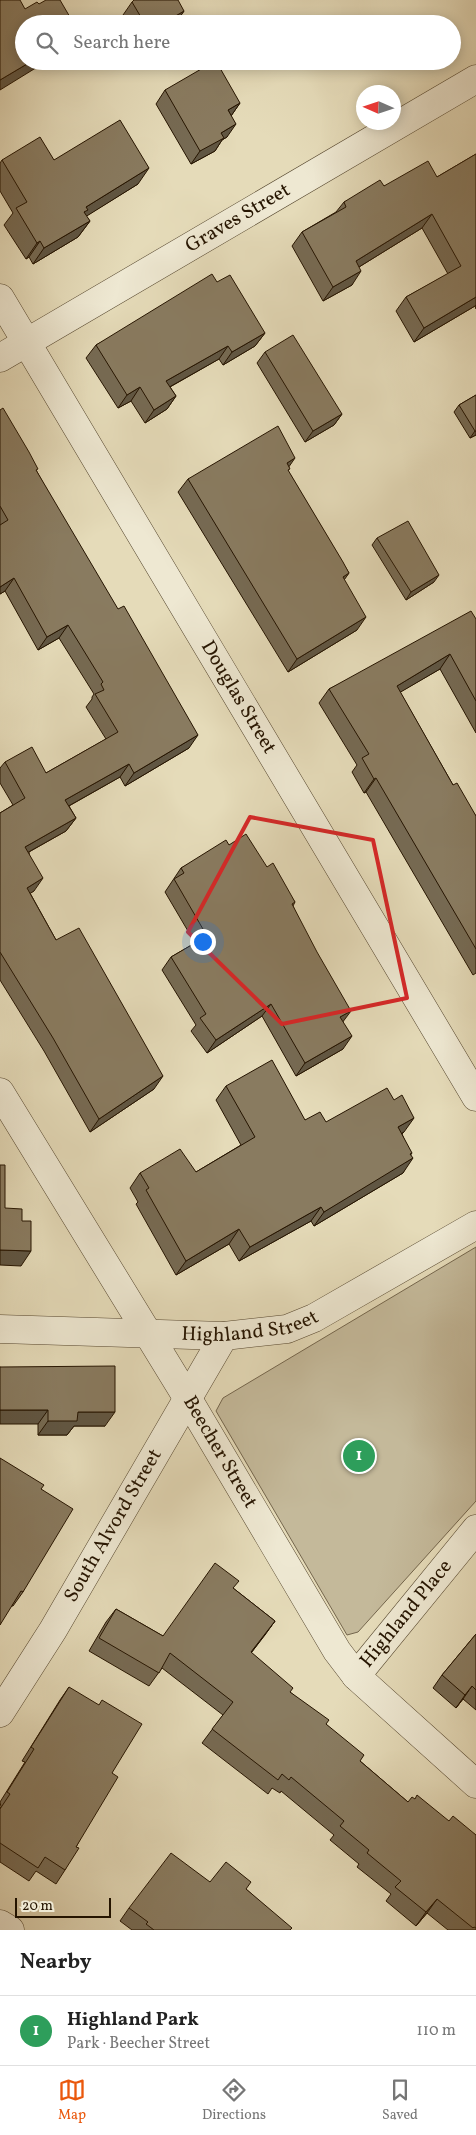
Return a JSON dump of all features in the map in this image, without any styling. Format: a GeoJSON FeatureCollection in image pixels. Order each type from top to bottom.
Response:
{"type":"FeatureCollection","features":[{"type":"Feature","properties":{"kind":"street","name":"Graves Street"},"geometry":{"type":"LineString","coordinates":[[0,358],[476,79]]}},
{"type":"Feature","properties":{"kind":"street","name":"Douglas Street"},"geometry":{"type":"LineString","coordinates":[[0,298],[476,1097]]}},
{"type":"Feature","properties":{"kind":"street","name":"Beecher Street"},"geometry":{"type":"LineString","coordinates":[[0,1092],[188,1399],[337,1651],[356,1676],[476,1784]]}},
{"type":"Feature","properties":{"kind":"street","name":"Highland Street"},"geometry":{"type":"LineString","coordinates":[[0,1329],[224,1336],[287,1329],[314,1318],[476,1225]]}},
{"type":"Feature","properties":{"kind":"street","name":"South Alvord Street"},"geometry":{"type":"LineString","coordinates":[[0,1713],[53,1630],[224,1336]]}},
{"type":"Feature","properties":{"kind":"street","name":"Highland Place"},"geometry":{"type":"LineString","coordinates":[[356,1676],[476,1529]]}},
{"type":"Feature","properties":{"kind":"street"},"geometry":{"type":"LineString","coordinates":[[0,1924],[10,1930]]}},
{"type":"Feature","properties":{"kind":"highlighted area"},"geometry":{"type":"Polygon","coordinates":[[[250,817],[373,840],[407,998],[282,1024],[188,932],[250,817]]]}},
{"type":"Feature","properties":{"kind":"shaded area"},"geometry":{"type":"Polygon","coordinates":[[[476,1247],[476,1501],[358,1632],[347,1635],[216,1411],[223,1398],[476,1247]]]}},
{"type":"Feature","properties":{"kind":"building"},"geometry":{"type":"Polygon","coordinates":[[[0,0],[20,0],[25,9],[37,2],[39,4],[46,0],[60,0],[69,15],[15,15],[15,70],[17,70],[0,80],[0,0]]]}},
{"type":"Feature","properties":{"kind":"building"},"geometry":{"type":"Polygon","coordinates":[[[134,0],[178,0],[184,11],[177,15],[140,15],[132,2],[134,0]]]}},
{"type":"Feature","properties":{"kind":"building"},"geometry":{"type":"Polygon","coordinates":[[[199,70],[221,70],[240,103],[228,110],[236,124],[221,133],[224,138],[200,151],[165,90],[199,70]]]}},
{"type":"Feature","properties":{"kind":"building"},"geometry":{"type":"Polygon","coordinates":[[[120,120],[149,168],[86,207],[88,210],[84,212],[90,221],[44,248],[40,241],[37,243],[16,208],[27,202],[2,160],[40,137],[54,160],[120,120]]]}},
{"type":"Feature","properties":{"kind":"building"},"geometry":{"type":"Polygon","coordinates":[[[476,154],[476,297],[424,328],[406,297],[461,266],[432,214],[356,261],[361,271],[333,287],[302,232],[346,207],[344,202],[380,180],[384,186],[428,161],[437,177],[476,154]]]}},
{"type":"Feature","properties":{"kind":"building"},"geometry":{"type":"Polygon","coordinates":[[[212,274],[217,282],[230,275],[265,333],[232,352],[228,346],[166,381],[176,396],[154,410],[140,387],[127,395],[96,345],[212,274]]]}},
{"type":"Feature","properties":{"kind":"building"},"geometry":{"type":"Polygon","coordinates":[[[293,335],[342,414],[313,431],[265,352],[293,335]]]}},
{"type":"Feature","properties":{"kind":"building"},"geometry":{"type":"Polygon","coordinates":[[[476,395],[476,431],[475,431],[459,405],[476,395]]]}},
{"type":"Feature","properties":{"kind":"building"},"geometry":{"type":"Polygon","coordinates":[[[3,408],[29,452],[38,469],[36,470],[118,609],[124,606],[198,735],[134,773],[129,764],[65,800],[76,818],[25,847],[43,878],[27,888],[56,940],[79,928],[163,1076],[99,1119],[53,1038],[0,952],[0,813],[25,798],[5,762],[32,747],[46,773],[118,732],[95,694],[104,690],[101,684],[103,682],[68,625],[47,637],[14,578],[0,587],[0,525],[8,520],[0,506],[0,410],[3,408]]]}},
{"type":"Feature","properties":{"kind":"building"},"geometry":{"type":"Polygon","coordinates":[[[278,426],[295,458],[287,463],[290,469],[288,470],[349,573],[343,577],[366,617],[297,659],[188,479],[278,426]]]}},
{"type":"Feature","properties":{"kind":"building"},"geometry":{"type":"Polygon","coordinates":[[[408,521],[439,575],[411,592],[377,538],[408,521]]]}},
{"type":"Feature","properties":{"kind":"building"},"geometry":{"type":"Polygon","coordinates":[[[471,611],[476,619],[476,701],[450,654],[397,686],[453,785],[457,783],[476,816],[476,949],[376,778],[374,779],[362,758],[369,754],[329,689],[471,611]]]}},
{"type":"Feature","properties":{"kind":"building"},"geometry":{"type":"Polygon","coordinates":[[[246,834],[267,867],[273,863],[295,902],[292,904],[317,952],[351,1011],[340,1017],[352,1036],[305,1063],[271,1004],[216,1040],[200,1018],[206,1014],[171,957],[207,936],[174,879],[184,873],[181,868],[226,840],[229,845],[246,834]]]}},
{"type":"Feature","properties":{"kind":"building"},"geometry":{"type":"Polygon","coordinates":[[[272,1060],[305,1120],[320,1112],[326,1122],[387,1088],[394,1100],[402,1095],[414,1118],[398,1127],[413,1158],[324,1212],[321,1207],[250,1247],[239,1229],[186,1261],[146,1190],[149,1188],[140,1173],[180,1149],[196,1172],[255,1137],[226,1086],[272,1060]]]}},
{"type":"Feature","properties":{"kind":"building"},"geometry":{"type":"Polygon","coordinates":[[[0,1165],[5,1165],[5,1208],[22,1209],[22,1221],[31,1221],[31,1251],[0,1250],[0,1165]]]}},
{"type":"Feature","properties":{"kind":"building"},"geometry":{"type":"Polygon","coordinates":[[[115,1366],[115,1412],[78,1412],[77,1421],[48,1421],[48,1410],[0,1410],[0,1367],[115,1366]]]}},
{"type":"Feature","properties":{"kind":"building"},"geometry":{"type":"Polygon","coordinates":[[[0,1458],[44,1485],[41,1489],[73,1509],[23,1592],[21,1591],[0,1625],[0,1458]]]}},
{"type":"Feature","properties":{"kind":"building"},"geometry":{"type":"Polygon","coordinates":[[[215,1563],[239,1581],[233,1588],[275,1621],[251,1652],[293,1688],[290,1692],[329,1720],[326,1724],[364,1755],[360,1761],[408,1802],[412,1797],[415,1799],[417,1795],[449,1821],[453,1816],[476,1835],[476,1928],[473,1928],[437,1899],[426,1912],[395,1887],[401,1881],[367,1853],[369,1850],[340,1826],[344,1821],[291,1777],[289,1780],[282,1774],[278,1780],[212,1729],[233,1702],[170,1653],[159,1673],[99,1638],[116,1609],[163,1636],[215,1563]]]}},
{"type":"Feature","properties":{"kind":"building"},"geometry":{"type":"Polygon","coordinates":[[[476,1634],[476,1690],[472,1686],[465,1695],[442,1675],[476,1634]]]}},
{"type":"Feature","properties":{"kind":"building"},"geometry":{"type":"Polygon","coordinates":[[[69,1687],[99,1705],[102,1700],[142,1724],[112,1773],[118,1777],[76,1847],[79,1848],[65,1870],[45,1857],[38,1868],[0,1843],[0,1809],[10,1794],[7,1792],[34,1749],[31,1747],[69,1687]]]}},
{"type":"Feature","properties":{"kind":"building"},"geometry":{"type":"Polygon","coordinates":[[[171,1853],[210,1882],[226,1862],[251,1882],[246,1889],[292,1928],[290,1930],[154,1930],[146,1924],[148,1922],[129,1908],[171,1853]]]}},
{"type":"Feature","properties":{"kind":"place","name":"Highland Park"},"geometry":{"type":"Point","coordinates":[359,1456]}}]}
